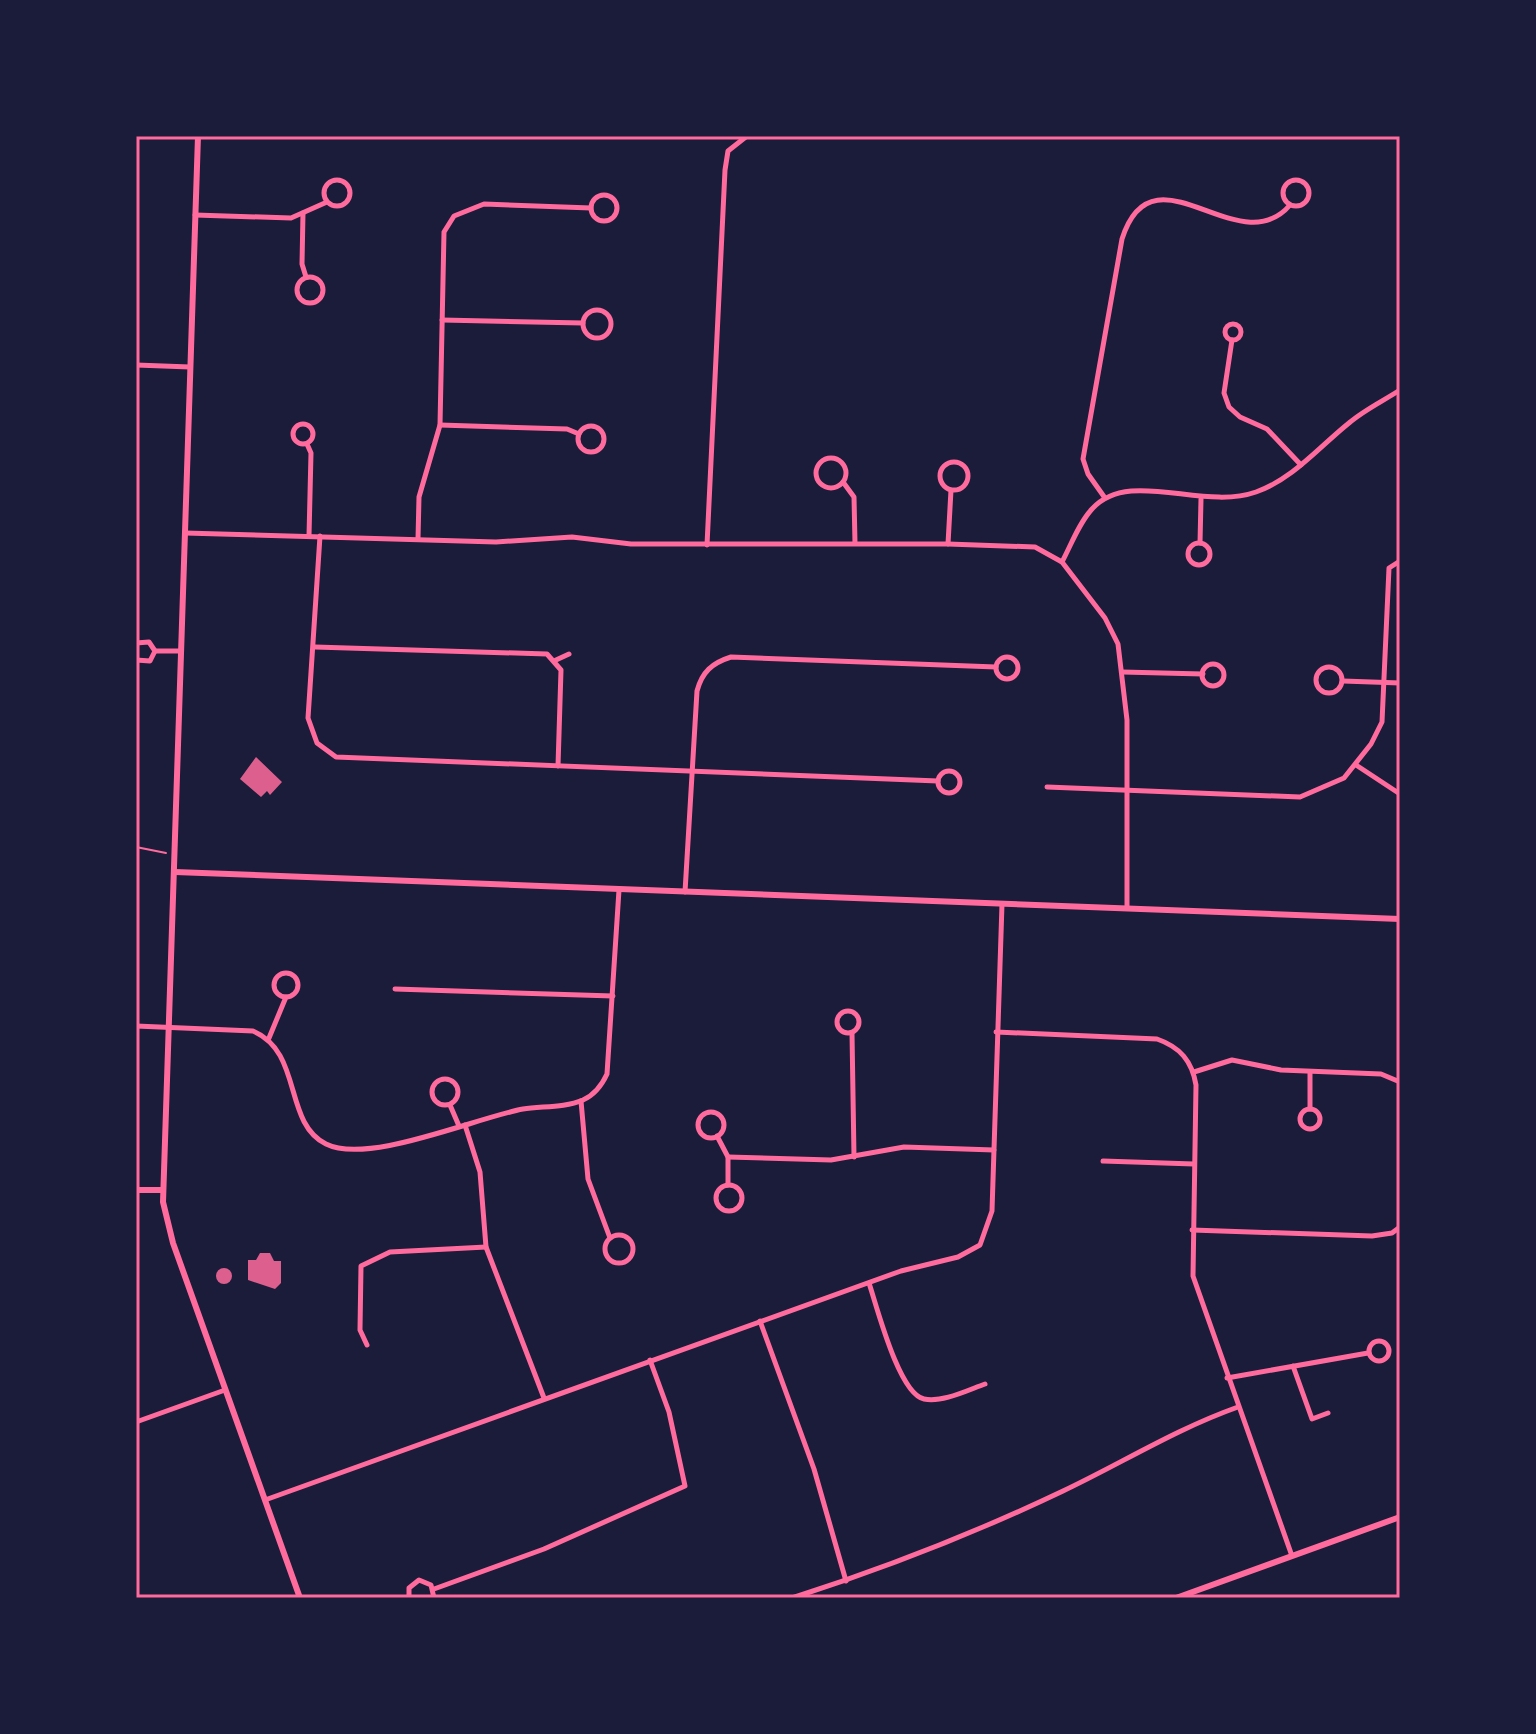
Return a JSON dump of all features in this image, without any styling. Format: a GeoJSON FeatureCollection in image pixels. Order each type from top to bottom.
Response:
{"type":"FeatureCollection","features":[{"type":"Feature","properties":{"kind":"street"},"geometry":{"type":"LineString","coordinates":[[198,136],[163,1190],[173,1243],[300,1598]]}},
{"type":"Feature","properties":{"kind":"street"},"geometry":{"type":"LineString","coordinates":[[707,545],[725,170],[728,151],[747,136]]}},
{"type":"Feature","properties":{"kind":"street"},"geometry":{"type":"LineString","coordinates":[[867,136],[947,136]]}},
{"type":"Feature","properties":{"kind":"street"},"geometry":{"type":"LineString","coordinates":[[337,180],[348,186],[346,202],[334,206],[327,202],[324,190],[328,182],[337,180]]}},
{"type":"Feature","properties":{"kind":"street"},"geometry":{"type":"LineString","coordinates":[[1105,498],[1088,474],[1083,459],[1122,239],[1131,218],[1140,209],[1163,199],[1189,202],[1222,218],[1249,223],[1272,220],[1290,205],[1301,205],[1307,200],[1308,187],[1301,181],[1292,181],[1285,186],[1284,199],[1290,205]]}},
{"type":"Feature","properties":{"kind":"street"},"geometry":{"type":"LineString","coordinates":[[604,195],[612,198],[617,209],[614,217],[606,221],[594,217],[591,208],[594,200],[604,195]]}},
{"type":"Feature","properties":{"kind":"street"},"geometry":{"type":"LineString","coordinates":[[195,215],[291,218],[327,202]]}},
{"type":"Feature","properties":{"kind":"street"},"geometry":{"type":"LineString","coordinates":[[418,539],[419,497],[440,425],[444,232],[454,216],[484,204],[591,208]]}},
{"type":"Feature","properties":{"kind":"street"},"geometry":{"type":"LineString","coordinates":[[303,213],[302,264],[306,277]]}},
{"type":"Feature","properties":{"kind":"street"},"geometry":{"type":"LineString","coordinates":[[306,277],[315,277],[322,283],[323,292],[315,302],[307,302],[297,294],[297,286],[306,277]]}},
{"type":"Feature","properties":{"kind":"street"},"geometry":{"type":"LineString","coordinates":[[599,310],[607,314],[611,323],[605,334],[597,337],[585,331],[583,323],[590,312],[599,310]]}},
{"type":"Feature","properties":{"kind":"street"},"geometry":{"type":"LineString","coordinates":[[442,320],[583,323]]}},
{"type":"Feature","properties":{"kind":"street"},"geometry":{"type":"LineString","coordinates":[[1232,340],[1224,393],[1229,407],[1240,417],[1267,429],[1301,465]]}},
{"type":"Feature","properties":{"kind":"street"},"geometry":{"type":"LineString","coordinates":[[136,365],[190,367]]}},
{"type":"Feature","properties":{"kind":"street"},"geometry":{"type":"LineString","coordinates":[[1062,562],[1092,509],[1105,498],[1125,490],[1146,489],[1201,499],[1229,499],[1257,492],[1301,465],[1351,421],[1400,390]]}},
{"type":"Feature","properties":{"kind":"street"},"geometry":{"type":"LineString","coordinates":[[300,424],[312,428],[313,435],[307,444],[297,443],[293,438],[293,431],[300,424]]}},
{"type":"Feature","properties":{"kind":"street"},"geometry":{"type":"LineString","coordinates":[[440,425],[567,429],[579,434]]}},
{"type":"Feature","properties":{"kind":"street"},"geometry":{"type":"LineString","coordinates":[[588,426],[596,426],[604,435],[604,444],[593,452],[584,450],[578,443],[579,434],[588,426]]}},
{"type":"Feature","properties":{"kind":"street"},"geometry":{"type":"LineString","coordinates":[[307,444],[311,453],[309,536]]}},
{"type":"Feature","properties":{"kind":"street"},"geometry":{"type":"LineString","coordinates":[[843,482],[835,488],[821,484],[816,476],[818,466],[830,458],[839,461],[845,468],[843,482],[854,497],[855,543]]}},
{"type":"Feature","properties":{"kind":"street"},"geometry":{"type":"LineString","coordinates":[[958,462],[965,467],[968,479],[960,489],[951,490],[940,480],[941,470],[948,463],[958,462]]}},
{"type":"Feature","properties":{"kind":"street"},"geometry":{"type":"LineString","coordinates":[[948,544],[951,490]]}},
{"type":"Feature","properties":{"kind":"street"},"geometry":{"type":"LineString","coordinates":[[1200,543],[1201,499]]}},
{"type":"Feature","properties":{"kind":"street"},"geometry":{"type":"LineString","coordinates":[[185,533],[496,542],[572,537],[613,543],[1035,547],[1062,562],[1105,618],[1118,644],[1128,791],[1127,908]]}},
{"type":"Feature","properties":{"kind":"street"},"geometry":{"type":"LineString","coordinates":[[320,536],[309,725],[317,743],[331,754],[348,759],[938,781]]}},
{"type":"Feature","properties":{"kind":"street"},"geometry":{"type":"LineString","coordinates":[[1200,543],[1209,548],[1210,555],[1205,563],[1198,565],[1191,561],[1189,551],[1200,543]]}},
{"type":"Feature","properties":{"kind":"street"},"geometry":{"type":"LineString","coordinates":[[1047,787],[1300,797],[1344,778],[1356,765],[1382,722],[1389,568],[1400,561]]}},
{"type":"Feature","properties":{"kind":"street"},"geometry":{"type":"LineString","coordinates":[[136,643],[149,642],[155,651]]}},
{"type":"Feature","properties":{"kind":"street"},"geometry":{"type":"LineString","coordinates":[[315,647],[547,654],[556,660],[561,670],[558,766]]}},
{"type":"Feature","properties":{"kind":"street"},"geometry":{"type":"LineString","coordinates":[[155,651],[181,651]]}},
{"type":"Feature","properties":{"kind":"street"},"geometry":{"type":"LineString","coordinates":[[136,660],[146,662],[155,651]]}},
{"type":"Feature","properties":{"kind":"street"},"geometry":{"type":"LineString","coordinates":[[556,660],[569,654]]}},
{"type":"Feature","properties":{"kind":"street"},"geometry":{"type":"LineString","coordinates":[[685,893],[697,691],[700,679],[716,662],[731,657],[996,667]]}},
{"type":"Feature","properties":{"kind":"street"},"geometry":{"type":"LineString","coordinates":[[1008,657],[1017,663],[1018,670],[1015,676],[1004,679],[996,667],[1001,658],[1008,657]]}},
{"type":"Feature","properties":{"kind":"street"},"geometry":{"type":"LineString","coordinates":[[1215,665],[1224,675],[1220,684],[1213,686],[1207,683],[1203,674],[1208,666],[1215,665]]}},
{"type":"Feature","properties":{"kind":"street"},"geometry":{"type":"LineString","coordinates":[[1329,667],[1337,670],[1343,681],[1340,689],[1332,693],[1324,693],[1316,682],[1318,674],[1329,667]]}},
{"type":"Feature","properties":{"kind":"street"},"geometry":{"type":"LineString","coordinates":[[1122,672],[1203,674]]}},
{"type":"Feature","properties":{"kind":"street"},"geometry":{"type":"LineString","coordinates":[[1343,681],[1400,683]]}},
{"type":"Feature","properties":{"kind":"street"},"geometry":{"type":"LineString","coordinates":[[1356,765],[1400,794]]}},
{"type":"Feature","properties":{"kind":"street"},"geometry":{"type":"LineString","coordinates":[[951,771],[960,781],[955,791],[949,793],[942,790],[938,781],[941,775],[951,771]]}},
{"type":"Feature","properties":{"kind":"street"},"geometry":{"type":"LineString","coordinates":[[175,872],[1400,919]]}},
{"type":"Feature","properties":{"kind":"street"},"geometry":{"type":"LineString","coordinates":[[136,1026],[253,1031],[269,1038],[280,1051],[312,1134],[327,1145],[345,1149],[386,1147],[522,1109],[581,1101],[596,1091],[607,1074],[619,890]]}},
{"type":"Feature","properties":{"kind":"street"},"geometry":{"type":"LineString","coordinates":[[265,1500],[760,1321],[922,1265],[958,1257],[980,1245],[991,1223],[1002,904]]}},
{"type":"Feature","properties":{"kind":"street"},"geometry":{"type":"LineString","coordinates":[[269,1038],[286,997],[294,994],[298,983],[287,973],[277,978],[275,985],[279,995],[286,997]]}},
{"type":"Feature","properties":{"kind":"street"},"geometry":{"type":"LineString","coordinates":[[395,989],[613,996]]}},
{"type":"Feature","properties":{"kind":"street"},"geometry":{"type":"LineString","coordinates":[[844,1012],[858,1017],[858,1028],[852,1033],[838,1027],[839,1016],[844,1012]]}},
{"type":"Feature","properties":{"kind":"street"},"geometry":{"type":"LineString","coordinates":[[996,1032],[1157,1039],[1179,1050],[1194,1072],[1191,1265],[1197,1293],[1292,1556]]}},
{"type":"Feature","properties":{"kind":"street"},"geometry":{"type":"LineString","coordinates":[[852,1033],[854,1157]]}},
{"type":"Feature","properties":{"kind":"street"},"geometry":{"type":"LineString","coordinates":[[1194,1072],[1232,1060],[1310,1072],[1381,1074],[1400,1082]]}},
{"type":"Feature","properties":{"kind":"street"},"geometry":{"type":"LineString","coordinates":[[1310,1072],[1310,1109]]}},
{"type":"Feature","properties":{"kind":"street"},"geometry":{"type":"LineString","coordinates":[[450,1104],[456,1099],[457,1087],[451,1081],[439,1081],[433,1092],[435,1100],[450,1104],[462,1125],[480,1172],[486,1247],[544,1398]]}},
{"type":"Feature","properties":{"kind":"street"},"geometry":{"type":"LineString","coordinates":[[581,1101],[588,1179],[610,1238]]}},
{"type":"Feature","properties":{"kind":"street"},"geometry":{"type":"LineString","coordinates":[[1310,1109],[1318,1113],[1320,1119],[1318,1125],[1309,1129],[1301,1124],[1300,1117],[1310,1109]]}},
{"type":"Feature","properties":{"kind":"street"},"geometry":{"type":"LineString","coordinates":[[716,1113],[723,1118],[723,1131],[717,1136],[708,1137],[699,1129],[704,1114],[716,1113]]}},
{"type":"Feature","properties":{"kind":"street"},"geometry":{"type":"LineString","coordinates":[[717,1136],[728,1157],[728,1185]]}},
{"type":"Feature","properties":{"kind":"street"},"geometry":{"type":"LineString","coordinates":[[728,1157],[854,1157],[904,1147],[994,1150]]}},
{"type":"Feature","properties":{"kind":"street"},"geometry":{"type":"LineString","coordinates":[[1103,1161],[1194,1164]]}},
{"type":"Feature","properties":{"kind":"street"},"geometry":{"type":"LineString","coordinates":[[728,1185],[736,1188],[741,1195],[738,1207],[731,1211],[722,1210],[715,1200],[720,1188],[728,1185]]}},
{"type":"Feature","properties":{"kind":"street"},"geometry":{"type":"LineString","coordinates":[[136,1190],[163,1190]]}},
{"type":"Feature","properties":{"kind":"street"},"geometry":{"type":"LineString","coordinates":[[1192,1230],[1372,1236],[1392,1233],[1400,1227]]}},
{"type":"Feature","properties":{"kind":"street"},"geometry":{"type":"LineString","coordinates":[[618,1235],[630,1241],[633,1250],[626,1261],[609,1258],[605,1246],[610,1238],[618,1235]]}},
{"type":"Feature","properties":{"kind":"street"},"geometry":{"type":"LineString","coordinates":[[367,1345],[360,1330],[361,1266],[390,1252],[486,1247]]}},
{"type":"Feature","properties":{"kind":"street"},"geometry":{"type":"LineString","coordinates":[[869,1283],[902,1378],[912,1392],[926,1400],[935,1400],[985,1384]]}},
{"type":"Feature","properties":{"kind":"street"},"geometry":{"type":"LineString","coordinates":[[760,1321],[810,1455],[846,1581]]}},
{"type":"Feature","properties":{"kind":"street"},"geometry":{"type":"LineString","coordinates":[[1374,1341],[1384,1342],[1388,1348],[1388,1355],[1381,1361],[1372,1359],[1368,1353],[1374,1341]]}},
{"type":"Feature","properties":{"kind":"street"},"geometry":{"type":"LineString","coordinates":[[1227,1378],[1368,1353]]}},
{"type":"Feature","properties":{"kind":"street"},"geometry":{"type":"LineString","coordinates":[[434,1589],[544,1549],[685,1486],[669,1412],[650,1360]]}},
{"type":"Feature","properties":{"kind":"street"},"geometry":{"type":"LineString","coordinates":[[1293,1366],[1312,1419],[1328,1413]]}},
{"type":"Feature","properties":{"kind":"street"},"geometry":{"type":"LineString","coordinates":[[136,1422],[225,1390]]}},
{"type":"Feature","properties":{"kind":"street"},"geometry":{"type":"LineString","coordinates":[[792,1598],[846,1581],[987,1526],[1089,1478],[1186,1427],[1238,1407]]}},
{"type":"Feature","properties":{"kind":"street"},"geometry":{"type":"LineString","coordinates":[[1176,1598],[1400,1517]]}},
{"type":"Feature","properties":{"kind":"street"},"geometry":{"type":"LineString","coordinates":[[409,1598],[409,1588],[415,1582],[424,1581],[434,1589]]}},
{"type":"Feature","properties":{"kind":"street"},"geometry":{"type":"LineString","coordinates":[[434,1589],[434,1598]]}},
{"type":"Feature","properties":{"kind":"path"},"geometry":{"type":"LineString","coordinates":[[136,847],[168,854]]}},
{"type":"Feature","properties":{"kind":"building"},"geometry":{"type":"Polygon","coordinates":[[[256,757],[282,782],[270,795],[267,791],[261,797],[240,779],[256,757]]]}},
{"type":"Feature","properties":{"kind":"building"},"geometry":{"type":"Polygon","coordinates":[[[260,1253],[270,1253],[274,1261],[281,1261],[281,1283],[275,1289],[248,1280],[248,1260],[256,1260],[260,1253]]]}},
{"type":"Feature","properties":{"kind":"building"},"geometry":{"type":"Polygon","coordinates":[[[224,1268],[232,1276],[224,1284],[216,1276],[224,1268]]]}}]}
